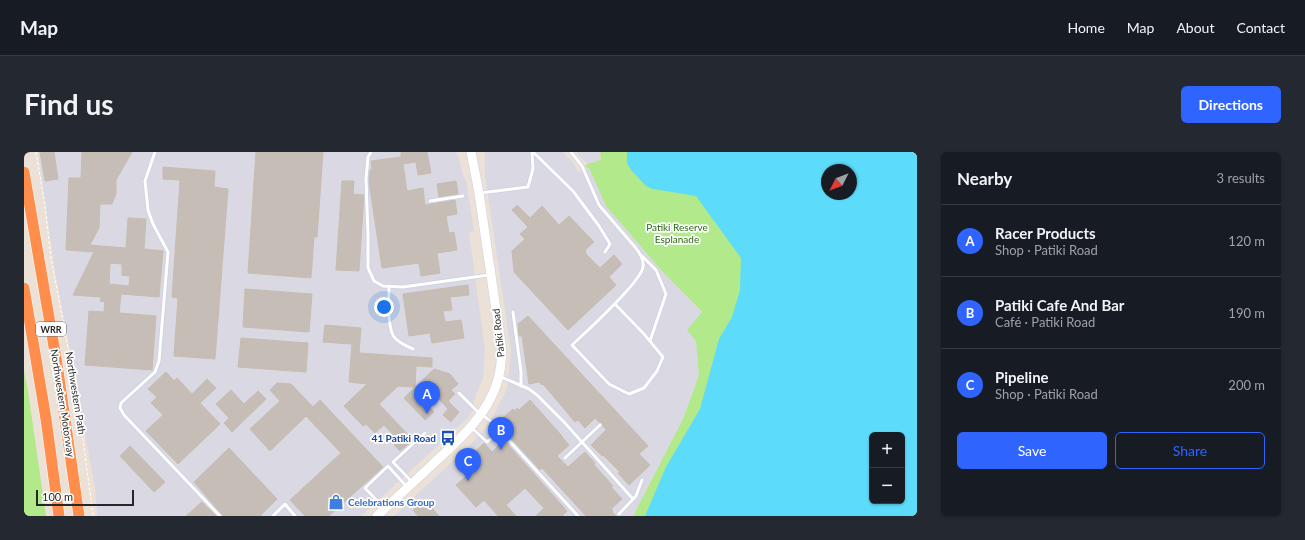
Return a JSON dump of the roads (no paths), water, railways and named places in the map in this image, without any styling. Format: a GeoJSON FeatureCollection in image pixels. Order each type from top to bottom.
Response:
{"type":"FeatureCollection","features":[{"type":"Feature","properties":{"kind":"highway","name":"Northwestern Motorway"},"geometry":{"type":"LineString","coordinates":[[24,172],[57,364],[79,516]]}},
{"type":"Feature","properties":{"kind":"highway","name":"Northwestern Motorway"},"geometry":{"type":"LineString","coordinates":[[24,288],[46,419],[59,516]]}},
{"type":"Feature","properties":{"kind":"main road","name":"Patiki Road"},"geometry":{"type":"LineString","coordinates":[[377,516],[472,427],[482,414],[491,398],[499,376],[502,355],[471,152]]}},
{"type":"Feature","properties":{"kind":"lane"},"geometry":{"type":"LineString","coordinates":[[156,152],[145,181],[148,210],[168,252],[159,361],[155,372],[121,402],[120,408],[220,516]]}},
{"type":"Feature","properties":{"kind":"lane"},"geometry":{"type":"LineString","coordinates":[[371,152],[368,157],[366,179],[368,268],[374,281],[383,286],[403,287],[490,274]]}},
{"type":"Feature","properties":{"kind":"lane"},"geometry":{"type":"LineString","coordinates":[[478,194],[528,187],[533,169],[532,152]]}},
{"type":"Feature","properties":{"kind":"lane"},"geometry":{"type":"LineString","coordinates":[[532,152],[573,191],[599,226],[610,244],[605,252]]}},
{"type":"Feature","properties":{"kind":"lane"},"geometry":{"type":"LineString","coordinates":[[571,152],[582,166],[599,205],[656,270],[666,294],[650,341]]}},
{"type":"Feature","properties":{"kind":"lane"},"geometry":{"type":"LineString","coordinates":[[430,201],[463,196]]}},
{"type":"Feature","properties":{"kind":"lane"},"geometry":{"type":"LineString","coordinates":[[615,304],[663,356],[657,371],[644,388],[630,394],[609,384],[572,345],[615,304],[641,274],[644,263],[640,253]]}},
{"type":"Feature","properties":{"kind":"lane"},"geometry":{"type":"LineString","coordinates":[[389,286],[389,318],[393,336],[404,346],[413,349]]}},
{"type":"Feature","properties":{"kind":"lane"},"geometry":{"type":"LineString","coordinates":[[513,312],[521,372],[521,386]]}},
{"type":"Feature","properties":{"kind":"lane"},"geometry":{"type":"LineString","coordinates":[[499,376],[529,389],[537,395],[633,499]]}},
{"type":"Feature","properties":{"kind":"lane"},"geometry":{"type":"LineString","coordinates":[[458,393],[477,412],[482,414],[500,430],[578,516]]}},
{"type":"Feature","properties":{"kind":"lane"},"geometry":{"type":"LineString","coordinates":[[565,458],[600,425]]}},
{"type":"Feature","properties":{"kind":"lane"},"geometry":{"type":"LineString","coordinates":[[472,427],[487,442],[500,430]]}},
{"type":"Feature","properties":{"kind":"lane"},"geometry":{"type":"LineString","coordinates":[[410,485],[393,462],[425,433]]}},
{"type":"Feature","properties":{"kind":"lane"},"geometry":{"type":"LineString","coordinates":[[384,509],[365,488],[388,466],[410,485]]}},
{"type":"Feature","properties":{"kind":"lane"},"geometry":{"type":"LineString","coordinates":[[619,514],[633,499],[642,480]]}},
{"type":"Feature","properties":{"kind":"lane"},"geometry":{"type":"LineString","coordinates":[[272,516],[285,504],[295,516]]}},
{"type":"Feature","properties":{"kind":"water"},"geometry":{"type":"Polygon","coordinates":[[[627,152],[917,152],[917,516],[645,516],[666,467],[700,409],[719,339],[732,317],[740,290],[741,258],[696,196],[653,189],[646,186],[631,170],[627,163],[627,152]]]}},
{"type":"Feature","properties":{"kind":"place","name":"Racer Products"},"geometry":{"type":"Point","coordinates":[427,414]}},
{"type":"Feature","properties":{"kind":"place","name":"41 Patiki Road"},"geometry":{"type":"Point","coordinates":[448,438]}},
{"type":"Feature","properties":{"kind":"place","name":"Patiki Cafe And Bar"},"geometry":{"type":"Point","coordinates":[501,450]}},
{"type":"Feature","properties":{"kind":"place","name":"Pipeline"},"geometry":{"type":"Point","coordinates":[468,481]}},
{"type":"Feature","properties":{"kind":"place","name":"Celebrations Group"},"geometry":{"type":"Point","coordinates":[336,502]}},
{"type":"Feature","properties":{"kind":"park label","name":"Patiki Reserve Esplanade"},"geometry":{"type":"Point","coordinates":[677,232]}}]}
